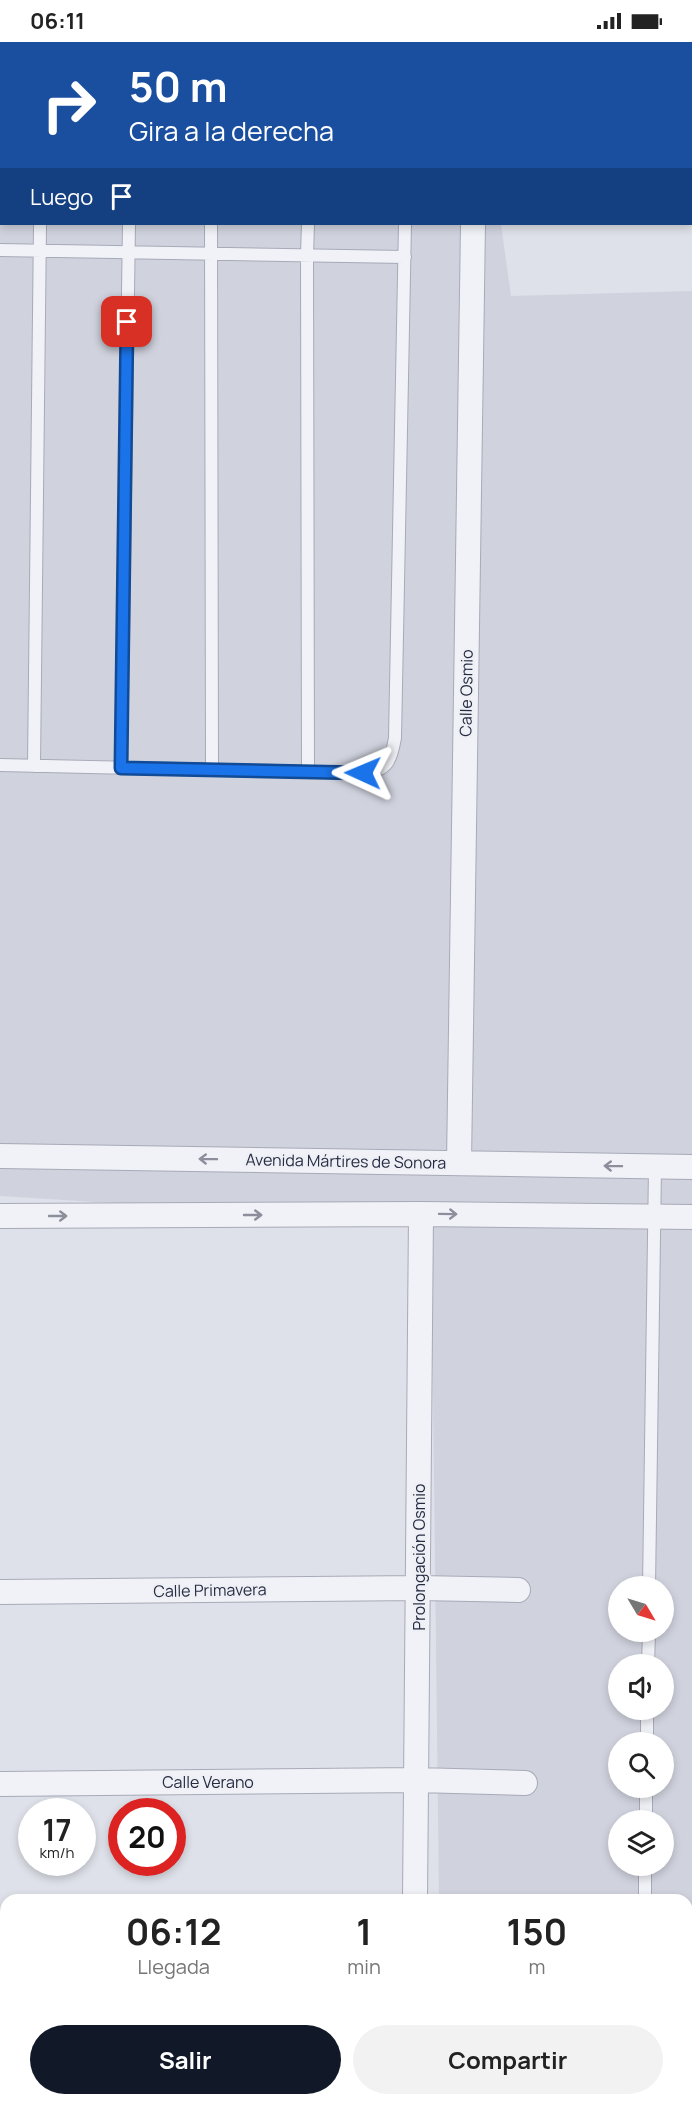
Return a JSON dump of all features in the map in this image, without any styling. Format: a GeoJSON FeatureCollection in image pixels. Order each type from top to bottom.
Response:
{"type":"FeatureCollection","features":[{"type":"Feature","properties":{"kind":"street","name":"Calle Osmio"},"geometry":{"type":"LineString","coordinates":[[459,1163],[473,225]]}},
{"type":"Feature","properties":{"kind":"street","name":"Avenida Mártires de Sonora"},"geometry":{"type":"LineString","coordinates":[[0,1156],[692,1167]]}},
{"type":"Feature","properties":{"kind":"street"},"geometry":{"type":"LineString","coordinates":[[0,1216],[421,1214],[692,1217]]}},
{"type":"Feature","properties":{"kind":"street","name":"Prolongación Osmio"},"geometry":{"type":"LineString","coordinates":[[415,1894],[421,1214]]}},
{"type":"Feature","properties":{"kind":"street","name":"Calle Primavera"},"geometry":{"type":"LineString","coordinates":[[0,1592],[419,1588],[518,1590]]}},
{"type":"Feature","properties":{"kind":"street","name":"Calle Verano"},"geometry":{"type":"LineString","coordinates":[[0,1784],[417,1780],[525,1783]]}},
{"type":"Feature","properties":{"kind":"lane"},"geometry":{"type":"LineString","coordinates":[[34,766],[40,225]]}},
{"type":"Feature","properties":{"kind":"lane"},"geometry":{"type":"LineString","coordinates":[[121,768],[129,225]]}},
{"type":"Feature","properties":{"kind":"lane"},"geometry":{"type":"LineString","coordinates":[[211,225],[212,770]]}},
{"type":"Feature","properties":{"kind":"lane"},"geometry":{"type":"LineString","coordinates":[[308,225],[308,772]]}},
{"type":"Feature","properties":{"kind":"lane"},"geometry":{"type":"LineString","coordinates":[[0,765],[372,772],[386,765],[392,756],[393,747],[405,225]]}},
{"type":"Feature","properties":{"kind":"lane"},"geometry":{"type":"LineString","coordinates":[[0,250],[405,256]]}},
{"type":"Feature","properties":{"kind":"lane"},"geometry":{"type":"LineString","coordinates":[[649,1576],[655,1167]]}},
{"type":"Feature","properties":{"kind":"lane"},"geometry":{"type":"LineString","coordinates":[[645,1876],[645,1894]]}},
{"type":"Feature","properties":{"kind":"shaded area"},"geometry":{"type":"Polygon","coordinates":[[[0,225],[501,225],[511,296],[692,291],[692,1894],[439,1894],[431,1223],[0,1196],[0,225]]]}},
{"type":"Feature","properties":{"kind":"route"},"geometry":{"type":"LineString","coordinates":[[127,322],[121,768],[363,773]]}}]}
